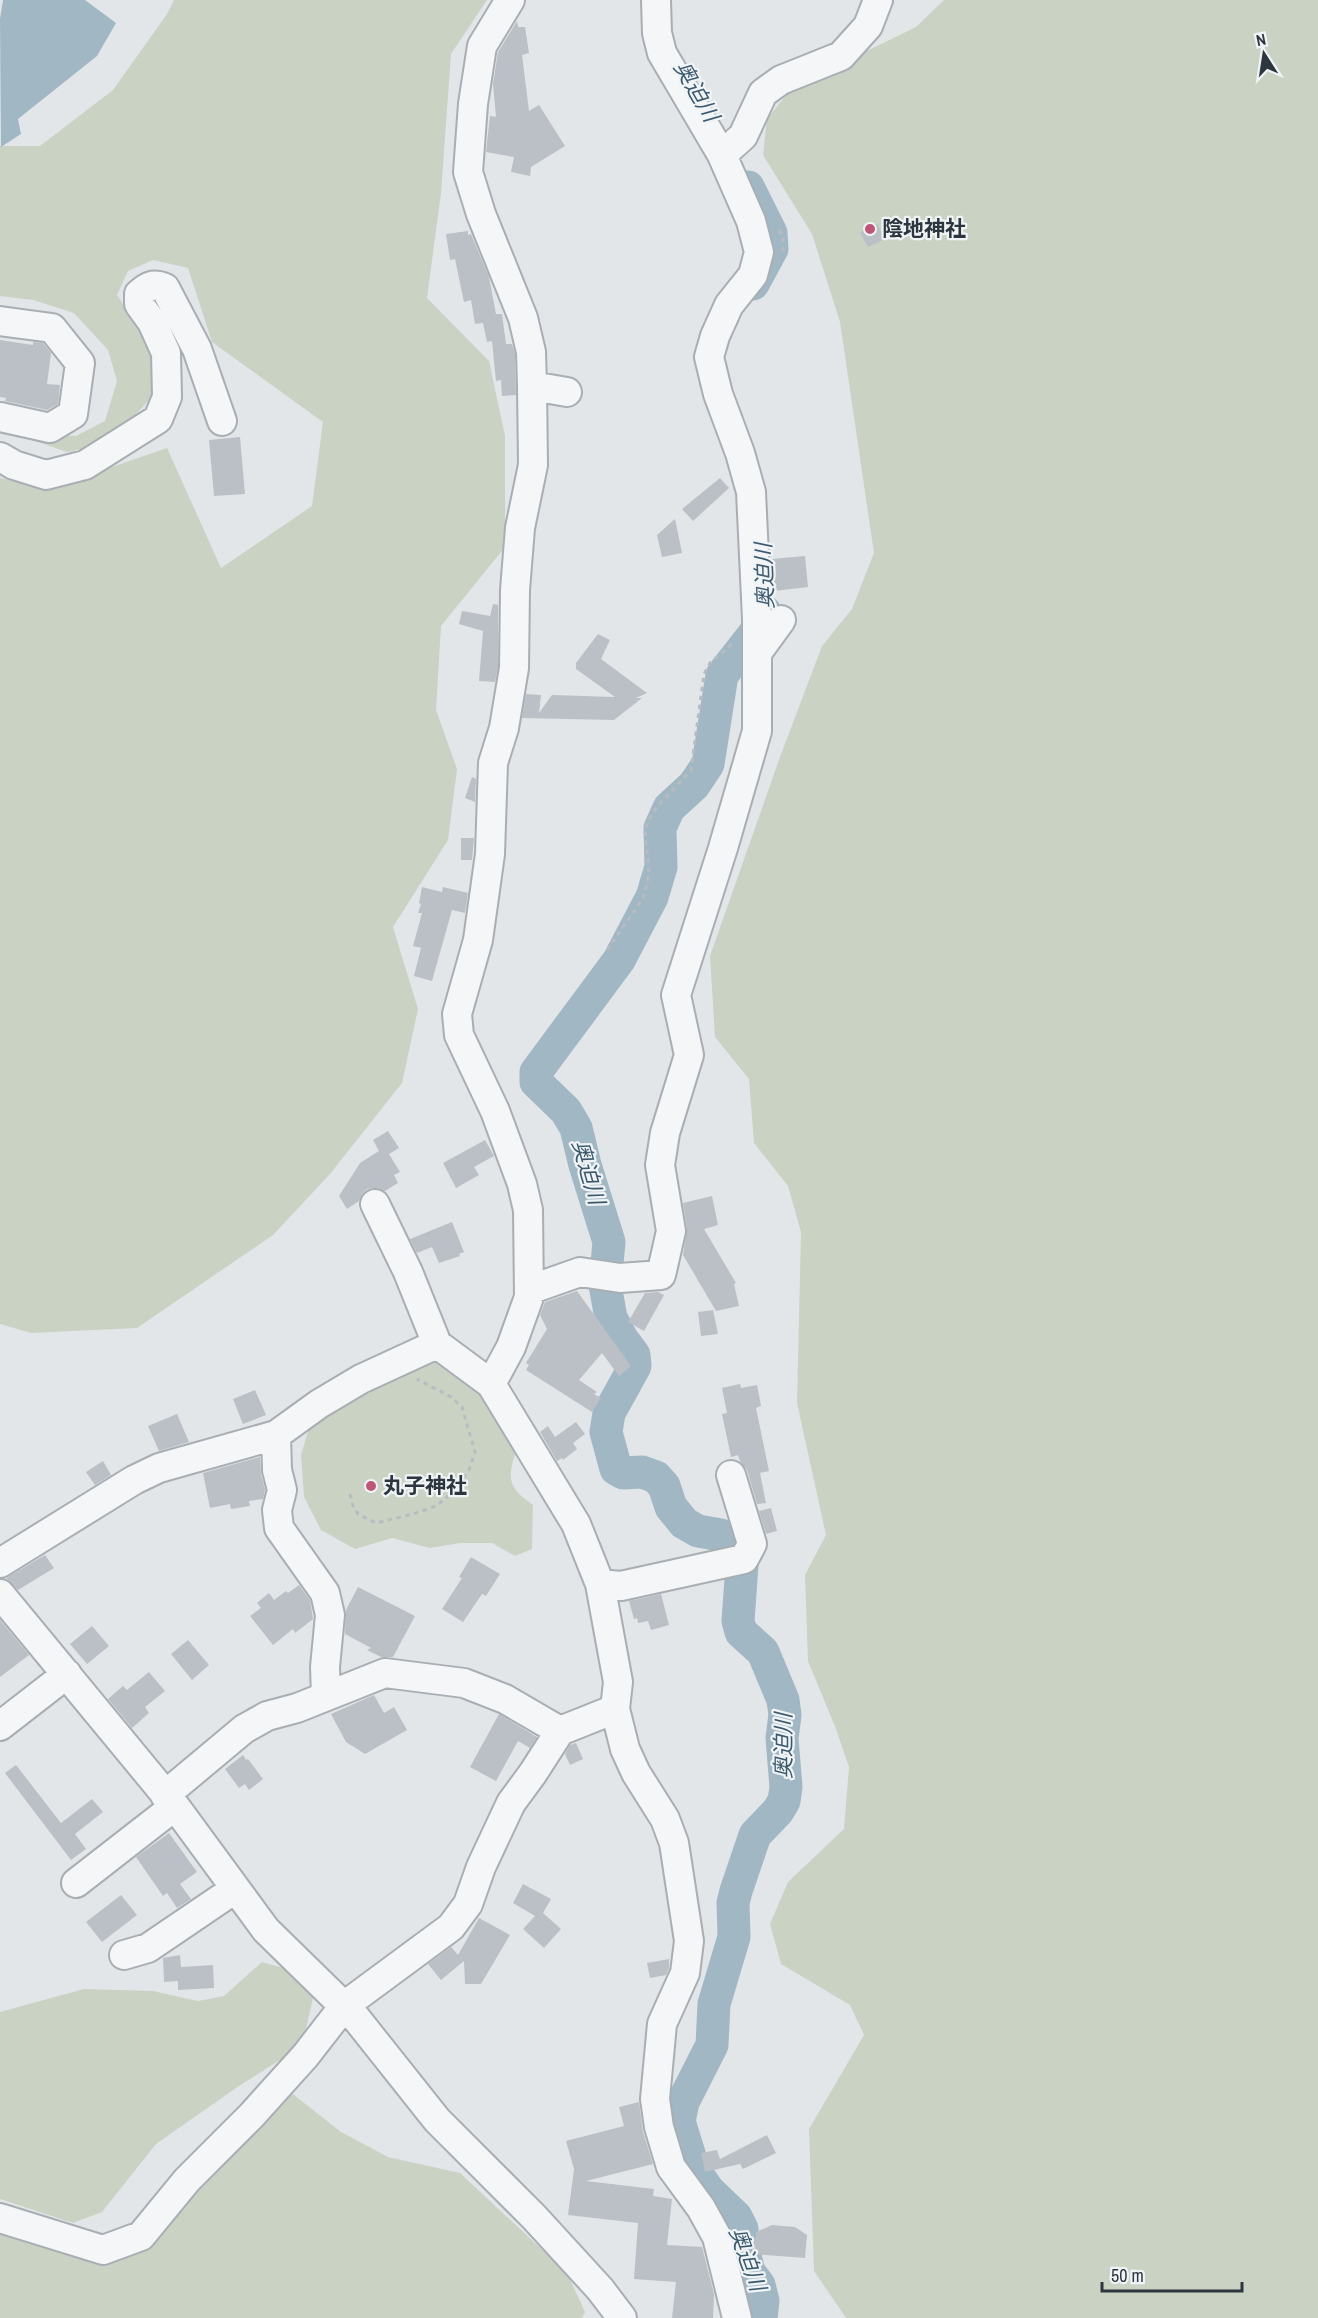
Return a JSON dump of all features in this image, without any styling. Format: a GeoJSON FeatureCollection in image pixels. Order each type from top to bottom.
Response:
{"type":"FeatureCollection","features":[{"type":"Feature","properties":{"kind":"street"},"geometry":{"type":"LineString","coordinates":[[490,1384],[511,1347],[530,1290],[528,1210],[522,1184],[495,1111],[459,1035],[457,1014],[477,940],[490,854],[493,763],[504,728],[514,668],[515,590],[520,528],[533,465],[532,386],[531,352],[523,318],[481,214],[468,172],[473,104],[482,46],[510,0]]}},
{"type":"Feature","properties":{"kind":"street"},"geometry":{"type":"LineString","coordinates":[[530,1290],[580,1272],[620,1278],[661,1275],[671,1231],[660,1165],[665,1133],[689,1055],[676,995],[723,848],[757,731],[757,653],[769,622],[751,492],[740,453],[718,393],[709,357],[715,336],[729,305],[753,275],[759,252],[751,221],[722,155],[662,53],[657,33],[656,0]]}},
{"type":"Feature","properties":{"kind":"street"},"geometry":{"type":"LineString","coordinates":[[722,155],[743,136],[763,93],[781,80],[841,56],[868,26],[878,0]]}},
{"type":"Feature","properties":{"kind":"street"},"geometry":{"type":"LineString","coordinates":[[0,457],[14,465],[46,475],[85,465],[158,419],[167,397],[166,353],[152,322],[139,304],[139,294],[147,286],[157,284],[165,288],[197,349],[222,421]]}},
{"type":"Feature","properties":{"kind":"street"},"geometry":{"type":"LineString","coordinates":[[0,321],[52,328],[80,363],[73,414],[50,428],[0,417]]}},
{"type":"Feature","properties":{"kind":"street"},"geometry":{"type":"LineString","coordinates":[[532,386],[567,392]]}},
{"type":"Feature","properties":{"kind":"street"},"geometry":{"type":"LineString","coordinates":[[375,1204],[408,1272],[438,1344],[490,1384],[576,1524],[600,1584],[618,1682],[615,1709],[626,1749],[636,1773],[665,1819],[674,1844],[689,1941],[685,1973],[662,2024],[655,2099],[659,2127],[671,2167],[701,2208],[717,2237],[737,2318]]}},
{"type":"Feature","properties":{"kind":"street"},"geometry":{"type":"LineString","coordinates":[[0,1563],[134,1480],[159,1468],[276,1435],[319,1404],[384,1367],[438,1344]]}},
{"type":"Feature","properties":{"kind":"street"},"geometry":{"type":"LineString","coordinates":[[276,1435],[277,1470],[282,1490],[277,1510],[279,1528],[325,1593],[330,1615],[325,1667],[326,1696]]}},
{"type":"Feature","properties":{"kind":"street"},"geometry":{"type":"LineString","coordinates":[[600,1584],[621,1586],[744,1560],[752,1544],[732,1474]]}},
{"type":"Feature","properties":{"kind":"street"},"geometry":{"type":"LineString","coordinates":[[0,1594],[170,1801],[266,1930],[356,2018],[437,2120],[534,2217],[600,2289],[622,2318]]}},
{"type":"Feature","properties":{"kind":"street"},"geometry":{"type":"LineString","coordinates":[[76,1882],[170,1801],[244,1729],[267,1716],[297,1708],[385,1673],[464,1683],[505,1699],[560,1731]]}},
{"type":"Feature","properties":{"kind":"street"},"geometry":{"type":"LineString","coordinates":[[0,1726],[67,1674]]}},
{"type":"Feature","properties":{"kind":"street"},"geometry":{"type":"LineString","coordinates":[[0,2218],[103,2250],[141,2236],[187,2180],[251,2116],[306,2055],[344,2006],[451,1927],[468,1904],[481,1867],[511,1803],[560,1731],[615,1709]]}},
{"type":"Feature","properties":{"kind":"street"},"geometry":{"type":"LineString","coordinates":[[124,1955],[148,1948],[235,1888]]}},
{"type":"Feature","properties":{"kind":"path"},"geometry":{"type":"LineString","coordinates":[[775,223],[783,238],[783,256]]}},
{"type":"Feature","properties":{"kind":"path"},"geometry":{"type":"LineString","coordinates":[[607,950],[642,900],[647,885],[649,873],[645,832],[648,820],[691,770],[704,674],[720,652],[769,622]]}},
{"type":"Feature","properties":{"kind":"path"},"geometry":{"type":"LineString","coordinates":[[350,1494],[358,1514],[376,1523],[436,1506],[456,1490],[469,1470],[475,1452],[462,1407],[451,1397],[422,1380],[384,1367]]}},
{"type":"Feature","properties":{"kind":"shaded area"},"geometry":{"type":"Polygon","coordinates":[[[174,0],[487,0],[451,54],[441,193],[427,298],[489,361],[505,436],[505,547],[441,626],[436,710],[457,769],[448,840],[393,927],[418,1009],[402,1083],[330,1174],[273,1235],[137,1328],[31,1333],[0,1324],[0,478],[48,489],[167,448],[221,568],[312,506],[323,422],[212,342],[188,268],[153,260],[128,271],[117,295],[156,354],[157,391],[129,422],[98,446],[67,452],[12,433],[76,436],[105,421],[117,381],[108,350],[74,313],[33,300],[0,296],[0,146],[40,146],[113,90],[167,14],[174,0]]]}},
{"type":"Feature","properties":{"kind":"shaded area"},"geometry":{"type":"Polygon","coordinates":[[[944,0],[1318,0],[1318,2318],[846,2318],[814,2271],[809,2129],[864,2035],[850,2005],[781,1964],[770,1924],[788,1882],[844,1829],[849,1767],[808,1661],[805,1575],[826,1535],[797,1403],[801,1232],[788,1186],[754,1143],[749,1079],[715,1037],[710,956],[822,646],[852,609],[874,553],[840,322],[812,234],[763,155],[767,119],[793,87],[916,27],[944,0]]]}},
{"type":"Feature","properties":{"kind":"shaded area"},"geometry":{"type":"Polygon","coordinates":[[[450,1358],[466,1367],[516,1451],[511,1476],[514,1488],[533,1505],[532,1549],[515,1556],[492,1543],[460,1543],[430,1548],[392,1538],[355,1549],[321,1530],[304,1497],[301,1455],[310,1425],[367,1384],[450,1358]]]}},
{"type":"Feature","properties":{"kind":"shaded area"},"geometry":{"type":"Polygon","coordinates":[[[262,1962],[287,1969],[313,1998],[302,2046],[236,2088],[156,2144],[102,2212],[73,2223],[0,2199],[0,2012],[84,1989],[153,1991],[198,2001],[224,1996],[262,1962]]]}},
{"type":"Feature","properties":{"kind":"shaded area"},"geometry":{"type":"Polygon","coordinates":[[[289,2091],[341,2132],[388,2157],[460,2173],[567,2273],[585,2312],[582,2318],[0,2318],[0,2218],[101,2256],[189,2197],[212,2132],[254,2101],[289,2091]]]}},
{"type":"Feature","properties":{"kind":"water"},"geometry":{"type":"Polygon","coordinates":[[[3,0],[85,0],[116,23],[97,56],[18,119],[21,134],[1,147],[0,19],[3,0]]]}},
{"type":"Feature","properties":{"kind":"building"},"geometry":{"type":"Polygon","coordinates":[[[517,21],[518,27],[525,27],[529,53],[522,55],[529,111],[539,105],[565,146],[531,167],[530,176],[511,172],[514,157],[486,152],[490,116],[496,117],[493,84],[498,52],[517,21]]]}},
{"type":"Feature","properties":{"kind":"building"},"geometry":{"type":"Polygon","coordinates":[[[877,224],[885,239],[868,247],[860,233],[867,226],[877,224]]]}},
{"type":"Feature","properties":{"kind":"building"},"geometry":{"type":"Polygon","coordinates":[[[468,231],[489,277],[496,314],[502,314],[506,344],[512,344],[515,354],[516,395],[502,396],[501,380],[496,381],[492,341],[487,342],[483,323],[475,324],[471,300],[464,302],[455,259],[450,260],[446,234],[468,231]]]}},
{"type":"Feature","properties":{"kind":"building"},"geometry":{"type":"Polygon","coordinates":[[[0,340],[33,345],[33,342],[43,343],[51,353],[47,384],[60,385],[58,404],[47,410],[5,401],[6,398],[0,397],[0,340]]]}},
{"type":"Feature","properties":{"kind":"building"},"geometry":{"type":"Polygon","coordinates":[[[240,437],[245,494],[214,496],[209,440],[240,437]]]}},
{"type":"Feature","properties":{"kind":"building"},"geometry":{"type":"Polygon","coordinates":[[[720,478],[729,488],[693,521],[682,509],[720,478]]]}},
{"type":"Feature","properties":{"kind":"building"},"geometry":{"type":"Polygon","coordinates":[[[675,519],[682,553],[662,557],[657,535],[675,519]]]}},
{"type":"Feature","properties":{"kind":"building"},"geometry":{"type":"Polygon","coordinates":[[[805,556],[808,587],[774,591],[772,559],[805,556]]]}},
{"type":"Feature","properties":{"kind":"building"},"geometry":{"type":"Polygon","coordinates":[[[493,604],[498,605],[498,667],[495,682],[479,681],[483,631],[459,624],[462,611],[490,616],[493,604]]]}},
{"type":"Feature","properties":{"kind":"building"},"geometry":{"type":"Polygon","coordinates":[[[598,634],[610,640],[601,659],[647,693],[636,698],[642,698],[614,720],[522,718],[526,694],[541,695],[539,713],[552,695],[615,697],[576,669],[576,663],[598,634]]]}},
{"type":"Feature","properties":{"kind":"building"},"geometry":{"type":"Polygon","coordinates":[[[472,777],[476,779],[475,802],[465,798],[472,777]]]}},
{"type":"Feature","properties":{"kind":"building"},"geometry":{"type":"Polygon","coordinates":[[[461,838],[474,838],[472,860],[461,860],[461,838]]]}},
{"type":"Feature","properties":{"kind":"building"},"geometry":{"type":"Polygon","coordinates":[[[422,887],[442,892],[443,887],[468,893],[465,913],[452,910],[432,981],[414,976],[421,948],[413,946],[422,913],[418,913],[422,887]]]}},
{"type":"Feature","properties":{"kind":"building"},"geometry":{"type":"Polygon","coordinates":[[[388,1131],[399,1148],[389,1154],[400,1172],[394,1175],[398,1183],[385,1191],[377,1188],[367,1189],[359,1201],[347,1209],[339,1196],[360,1163],[379,1151],[373,1140],[388,1131]]]}},
{"type":"Feature","properties":{"kind":"building"},"geometry":{"type":"Polygon","coordinates":[[[485,1140],[494,1156],[474,1167],[479,1175],[456,1188],[443,1163],[485,1140]]]}},
{"type":"Feature","properties":{"kind":"building"},"geometry":{"type":"Polygon","coordinates":[[[712,1196],[718,1225],[704,1229],[736,1283],[734,1284],[739,1306],[716,1311],[683,1255],[687,1229],[683,1203],[712,1196]]]}},
{"type":"Feature","properties":{"kind":"building"},"geometry":{"type":"Polygon","coordinates":[[[452,1222],[464,1252],[459,1254],[460,1256],[439,1263],[432,1247],[417,1253],[410,1239],[452,1222]]]}},
{"type":"Feature","properties":{"kind":"building"},"geometry":{"type":"Polygon","coordinates":[[[577,1291],[631,1366],[619,1376],[602,1353],[579,1380],[597,1392],[594,1394],[601,1398],[592,1412],[526,1370],[529,1365],[526,1363],[547,1329],[540,1315],[545,1302],[577,1291]]]}},
{"type":"Feature","properties":{"kind":"building"},"geometry":{"type":"Polygon","coordinates":[[[658,1292],[664,1295],[644,1331],[628,1322],[645,1293],[658,1292]]]}},
{"type":"Feature","properties":{"kind":"building"},"geometry":{"type":"Polygon","coordinates":[[[713,1310],[718,1334],[701,1336],[698,1312],[713,1310]]]}},
{"type":"Feature","properties":{"kind":"building"},"geometry":{"type":"Polygon","coordinates":[[[740,1384],[741,1388],[757,1385],[761,1406],[756,1408],[769,1471],[760,1473],[766,1503],[757,1504],[747,1470],[738,1455],[731,1457],[722,1414],[727,1413],[722,1388],[740,1384]]]}},
{"type":"Feature","properties":{"kind":"building"},"geometry":{"type":"Polygon","coordinates":[[[255,1390],[266,1415],[243,1424],[233,1399],[255,1390]]]}},
{"type":"Feature","properties":{"kind":"building"},"geometry":{"type":"Polygon","coordinates":[[[177,1414],[189,1442],[159,1451],[148,1426],[177,1414]]]}},
{"type":"Feature","properties":{"kind":"building"},"geometry":{"type":"Polygon","coordinates":[[[576,1422],[585,1434],[573,1443],[577,1449],[563,1460],[562,1458],[557,1461],[540,1432],[548,1426],[555,1437],[576,1422]]]}},
{"type":"Feature","properties":{"kind":"building"},"geometry":{"type":"Polygon","coordinates":[[[260,1457],[265,1490],[263,1499],[249,1501],[250,1506],[231,1509],[230,1504],[210,1508],[203,1473],[260,1457]]]}},
{"type":"Feature","properties":{"kind":"building"},"geometry":{"type":"Polygon","coordinates":[[[103,1461],[111,1475],[95,1485],[86,1472],[103,1461]]]}},
{"type":"Feature","properties":{"kind":"building"},"geometry":{"type":"Polygon","coordinates":[[[771,1508],[777,1531],[766,1534],[759,1511],[771,1508]]]}},
{"type":"Feature","properties":{"kind":"building"},"geometry":{"type":"Polygon","coordinates":[[[45,1555],[54,1568],[18,1590],[6,1578],[45,1555]]]}},
{"type":"Feature","properties":{"kind":"building"},"geometry":{"type":"Polygon","coordinates":[[[471,1557],[500,1574],[486,1596],[482,1594],[463,1622],[442,1609],[462,1578],[459,1577],[471,1557]]]}},
{"type":"Feature","properties":{"kind":"building"},"geometry":{"type":"Polygon","coordinates":[[[299,1585],[310,1600],[313,1619],[295,1633],[293,1629],[273,1645],[250,1616],[261,1608],[257,1603],[269,1593],[274,1600],[299,1585]]]}},
{"type":"Feature","properties":{"kind":"building"},"geometry":{"type":"Polygon","coordinates":[[[358,1587],[415,1616],[393,1657],[381,1657],[367,1650],[371,1648],[345,1634],[346,1610],[358,1587]]]}},
{"type":"Feature","properties":{"kind":"building"},"geometry":{"type":"Polygon","coordinates":[[[661,1594],[669,1625],[651,1630],[648,1621],[638,1623],[637,1618],[634,1619],[629,1601],[661,1594]]]}},
{"type":"Feature","properties":{"kind":"building"},"geometry":{"type":"Polygon","coordinates":[[[0,1620],[29,1655],[0,1677],[0,1620]]]}},
{"type":"Feature","properties":{"kind":"building"},"geometry":{"type":"Polygon","coordinates":[[[92,1626],[109,1646],[87,1664],[70,1644],[92,1626]]]}},
{"type":"Feature","properties":{"kind":"building"},"geometry":{"type":"Polygon","coordinates":[[[188,1640],[209,1665],[192,1680],[171,1654],[188,1640]]]}},
{"type":"Feature","properties":{"kind":"building"},"geometry":{"type":"Polygon","coordinates":[[[149,1672],[165,1691],[145,1707],[149,1713],[132,1728],[108,1699],[123,1686],[127,1690],[149,1672]]]}},
{"type":"Feature","properties":{"kind":"building"},"geometry":{"type":"Polygon","coordinates":[[[374,1695],[384,1713],[394,1707],[407,1730],[365,1754],[346,1742],[331,1714],[374,1695]]]}},
{"type":"Feature","properties":{"kind":"building"},"geometry":{"type":"Polygon","coordinates":[[[499,1714],[537,1737],[530,1748],[518,1741],[496,1781],[470,1767],[499,1714]]]}},
{"type":"Feature","properties":{"kind":"building"},"geometry":{"type":"Polygon","coordinates":[[[576,1743],[583,1759],[570,1765],[565,1754],[570,1745],[576,1743]]]}},
{"type":"Feature","properties":{"kind":"building"},"geometry":{"type":"Polygon","coordinates":[[[243,1755],[263,1779],[249,1790],[245,1784],[239,1788],[225,1769],[243,1755]]]}},
{"type":"Feature","properties":{"kind":"building"},"geometry":{"type":"Polygon","coordinates":[[[16,1765],[61,1823],[92,1799],[103,1812],[75,1834],[86,1849],[71,1860],[5,1773],[16,1765]]]}},
{"type":"Feature","properties":{"kind":"building"},"geometry":{"type":"Polygon","coordinates":[[[169,1833],[197,1872],[180,1884],[191,1899],[177,1908],[167,1893],[163,1896],[136,1857],[169,1833]]]}},
{"type":"Feature","properties":{"kind":"building"},"geometry":{"type":"Polygon","coordinates":[[[523,1884],[551,1899],[543,1913],[561,1929],[544,1948],[523,1929],[535,1916],[513,1903],[523,1884]]]}},
{"type":"Feature","properties":{"kind":"building"},"geometry":{"type":"Polygon","coordinates":[[[121,1895],[137,1915],[102,1942],[86,1922],[121,1895]]]}},
{"type":"Feature","properties":{"kind":"building"},"geometry":{"type":"Polygon","coordinates":[[[479,1918],[510,1935],[481,1984],[465,1984],[464,1961],[441,1980],[428,1964],[451,1947],[458,1955],[479,1918]]]}},
{"type":"Feature","properties":{"kind":"building"},"geometry":{"type":"Polygon","coordinates":[[[180,1955],[181,1967],[213,1965],[214,1988],[178,1990],[178,1981],[164,1982],[163,1958],[180,1955]]]}},
{"type":"Feature","properties":{"kind":"building"},"geometry":{"type":"Polygon","coordinates":[[[669,1959],[666,1975],[650,1978],[647,1963],[669,1959]]]}},
{"type":"Feature","properties":{"kind":"building"},"geometry":{"type":"Polygon","coordinates":[[[639,2102],[643,2132],[653,2164],[586,2181],[654,2189],[653,2196],[672,2199],[667,2245],[702,2247],[714,2294],[713,2318],[672,2318],[676,2282],[634,2279],[638,2223],[568,2215],[574,2169],[566,2141],[624,2126],[619,2107],[639,2102]]]}},
{"type":"Feature","properties":{"kind":"building"},"geometry":{"type":"Polygon","coordinates":[[[767,2135],[776,2153],[743,2169],[740,2164],[705,2172],[701,2153],[717,2150],[720,2159],[767,2135]]]}},
{"type":"Feature","properties":{"kind":"building"},"geometry":{"type":"Polygon","coordinates":[[[772,2225],[795,2227],[807,2235],[805,2258],[754,2254],[756,2232],[772,2225]]]}},
{"type":"Feature","properties":{"kind":"waterway","name":"奥迫川"},"geometry":{"type":"LineString","coordinates":[[748,187],[771,233],[772,249],[753,284]]}},
{"type":"Feature","properties":{"kind":"waterway","name":"奥迫川"},"geometry":{"type":"LineString","coordinates":[[761,2318],[763,2301],[759,2285],[749,2272],[742,2229],[736,2217],[709,2191],[694,2170],[679,2121],[683,2102],[712,2045],[714,2004],[734,1937],[733,1903],[736,1891],[755,1835],[778,1811],[784,1801],[786,1787],[782,1738],[785,1715],[783,1700],[763,1652],[741,1632],[738,1621],[742,1565],[733,1545],[721,1535],[698,1531],[684,1523],[671,1507],[664,1486],[656,1477],[642,1472],[623,1473],[616,1469],[606,1432],[609,1413],[635,1366],[634,1355],[611,1318],[605,1285],[609,1242],[576,1128],[566,1111],[536,1082],[536,1072],[619,960],[652,897],[661,867],[660,828],[669,808],[694,785],[708,764],[722,675],[765,620],[765,612]]}},
{"type":"Feature","properties":{"kind":"place","name":"陰地神社"},"geometry":{"type":"Point","coordinates":[870,229]}},
{"type":"Feature","properties":{"kind":"place","name":"丸子神社"},"geometry":{"type":"Point","coordinates":[371,1486]}}]}
